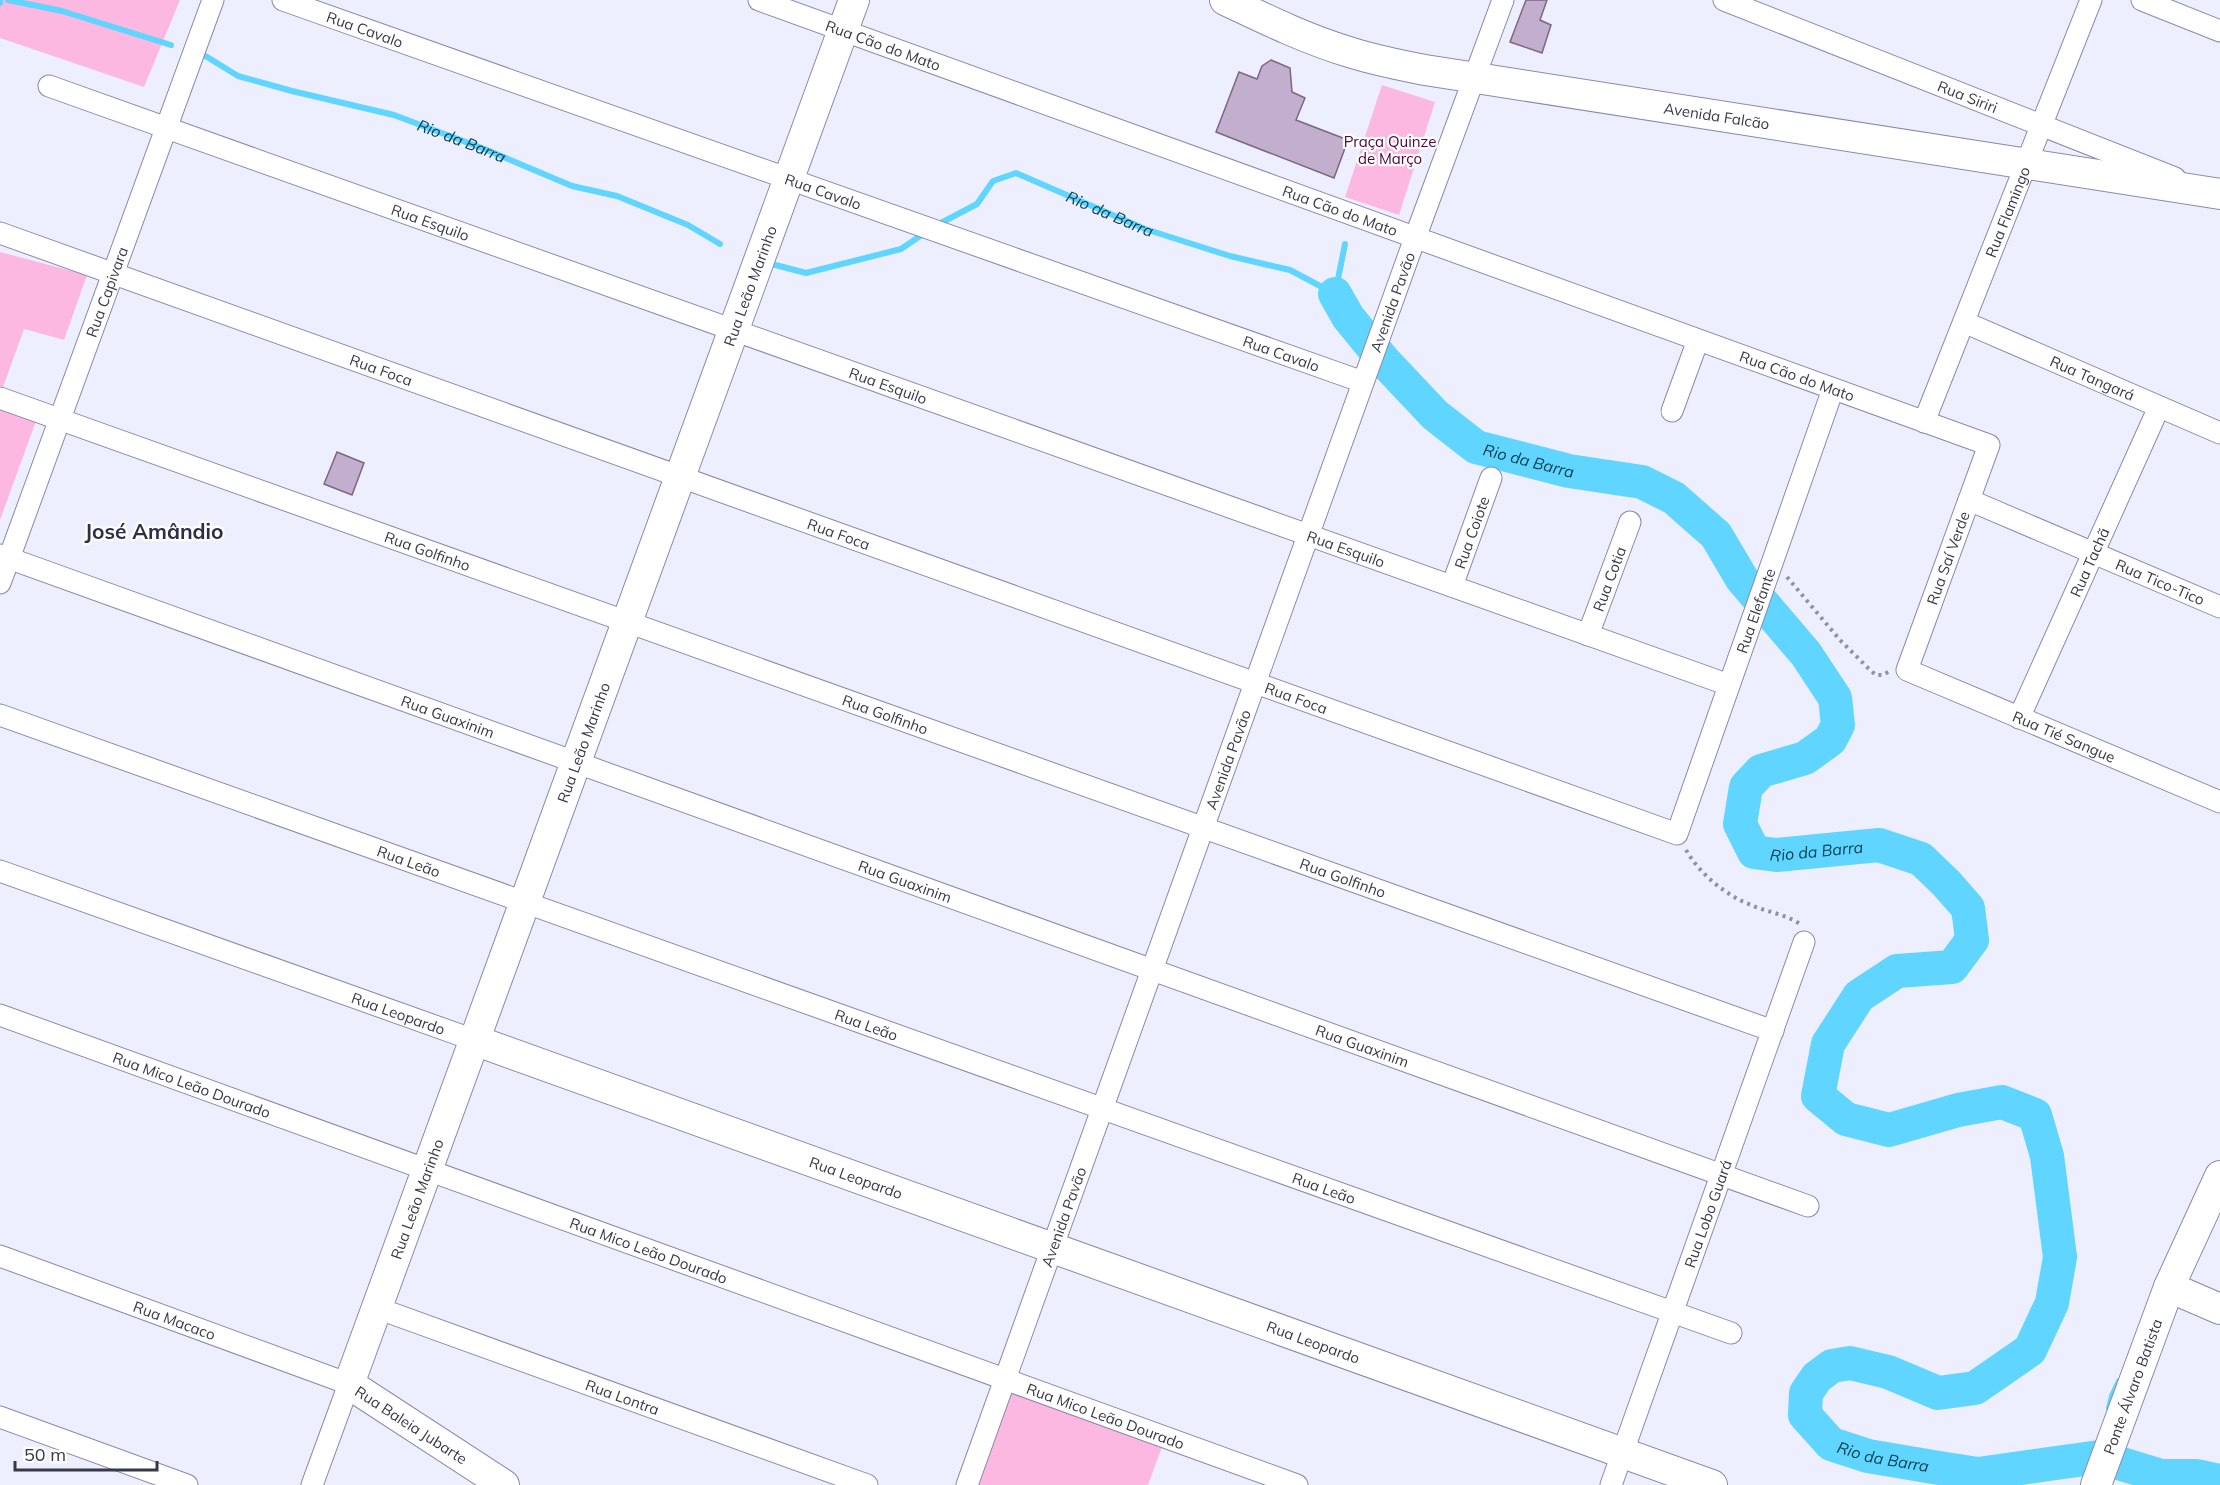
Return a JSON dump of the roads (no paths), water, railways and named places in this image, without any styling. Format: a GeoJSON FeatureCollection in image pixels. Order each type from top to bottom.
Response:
{"type":"FeatureCollection","features":[{"type":"Feature","properties":{"kind":"street","name":"Rua Capivara"},"geometry":{"type":"LineString","coordinates":[[0,583],[4,556],[60,419],[213,0]]}},
{"type":"Feature","properties":{"kind":"street","name":"Rua Cavalo"},"geometry":{"type":"LineString","coordinates":[[283,0],[1363,382]]}},
{"type":"Feature","properties":{"kind":"street","name":"Rua Cão do Mato"},"geometry":{"type":"LineString","coordinates":[[759,0],[1989,445]]}},
{"type":"Feature","properties":{"kind":"street","name":"Rua Leão Marinho"},"geometry":{"type":"LineString","coordinates":[[312,1485],[854,0]]}},
{"type":"Feature","properties":{"kind":"street","name":"Avenida Falcão"},"geometry":{"type":"LineString","coordinates":[[1225,0],[1311,38],[1347,52],[1386,63],[2217,194]]}},
{"type":"Feature","properties":{"kind":"street","name":"Avenida Pavão"},"geometry":{"type":"LineString","coordinates":[[967,1485],[1363,382],[1503,0]]}},
{"type":"Feature","properties":{"kind":"street","name":"Rua Siriri"},"geometry":{"type":"LineString","coordinates":[[1724,0],[2217,194]]}},
{"type":"Feature","properties":{"kind":"street","name":"Rua Flamingo"},"geometry":{"type":"LineString","coordinates":[[1924,422],[2091,0]]}},
{"type":"Feature","properties":{"kind":"street"},"geometry":{"type":"LineString","coordinates":[[2142,0],[2220,31]]}},
{"type":"Feature","properties":{"kind":"street","name":"Rua Esquilo"},"geometry":{"type":"LineString","coordinates":[[49,86],[1729,685]]}},
{"type":"Feature","properties":{"kind":"street","name":"Rua Foca"},"geometry":{"type":"LineString","coordinates":[[0,233],[1677,834]]}},
{"type":"Feature","properties":{"kind":"street","name":"Rua Tangará"},"geometry":{"type":"LineString","coordinates":[[1964,322],[2220,433]]}},
{"type":"Feature","properties":{"kind":"street"},"geometry":{"type":"LineString","coordinates":[[1672,411],[1698,340]]}},
{"type":"Feature","properties":{"kind":"street","name":"Rua Elefante"},"geometry":{"type":"LineString","coordinates":[[1677,834],[1833,388]]}},
{"type":"Feature","properties":{"kind":"street","name":"Rua Golfinho"},"geometry":{"type":"LineString","coordinates":[[0,398],[1773,1030]]}},
{"type":"Feature","properties":{"kind":"street","name":"Rua Tachã"},"geometry":{"type":"LineString","coordinates":[[2019,717],[2159,407]]}},
{"type":"Feature","properties":{"kind":"street","name":"Rua Saí Verde"},"geometry":{"type":"LineString","coordinates":[[1907,670],[1989,445]]}},
{"type":"Feature","properties":{"kind":"street","name":"Rua Coiote"},"geometry":{"type":"LineString","coordinates":[[1452,586],[1491,478]]}},
{"type":"Feature","properties":{"kind":"street","name":"Rua Tico-Tico"},"geometry":{"type":"LineString","coordinates":[[1969,500],[2220,607]]}},
{"type":"Feature","properties":{"kind":"street","name":"Rua Cotia"},"geometry":{"type":"LineString","coordinates":[[1588,635],[1630,522]]}},
{"type":"Feature","properties":{"kind":"street","name":"Rua Guaxinim"},"geometry":{"type":"LineString","coordinates":[[4,556],[1808,1206]]}},
{"type":"Feature","properties":{"kind":"street","name":"Rua Tié Sangue"},"geometry":{"type":"LineString","coordinates":[[1907,670],[2220,802]]}},
{"type":"Feature","properties":{"kind":"street","name":"Rua Leão"},"geometry":{"type":"LineString","coordinates":[[0,716],[1731,1333]]}},
{"type":"Feature","properties":{"kind":"street","name":"Rua Leopardo"},"geometry":{"type":"LineString","coordinates":[[0,871],[1712,1485]]}},
{"type":"Feature","properties":{"kind":"street","name":"Rua Lobo Guará"},"geometry":{"type":"LineString","coordinates":[[1611,1485],[1804,942]]}},
{"type":"Feature","properties":{"kind":"street","name":"Rua Mico Leão Dourado"},"geometry":{"type":"LineString","coordinates":[[0,1015],[1297,1485]]}},
{"type":"Feature","properties":{"kind":"street","name":"Ponte Álvaro Batista"},"geometry":{"type":"LineString","coordinates":[[2096,1485],[2169,1287],[2220,1176]]}},
{"type":"Feature","properties":{"kind":"street","name":"Rua Macaco"},"geometry":{"type":"LineString","coordinates":[[0,1256],[349,1384]]}},
{"type":"Feature","properties":{"kind":"street"},"geometry":{"type":"LineString","coordinates":[[2169,1287],[2220,1309]]}},
{"type":"Feature","properties":{"kind":"street","name":"Rua Lontra"},"geometry":{"type":"LineString","coordinates":[[377,1308],[867,1485]]}},
{"type":"Feature","properties":{"kind":"street","name":"Rua Baleia Jubarte"},"geometry":{"type":"LineString","coordinates":[[349,1384],[504,1485]]}},
{"type":"Feature","properties":{"kind":"street"},"geometry":{"type":"LineString","coordinates":[[0,1417],[187,1485]]}},
{"type":"Feature","properties":{"kind":"waterway","name":"Rio da Barra"},"geometry":{"type":"LineString","coordinates":[[8,0],[62,11],[171,45]]}},
{"type":"Feature","properties":{"kind":"waterway","name":"Rio da Barra"},"geometry":{"type":"LineString","coordinates":[[199,52],[238,76],[394,115],[487,150],[572,186],[617,196],[688,225],[720,244]]}},
{"type":"Feature","properties":{"kind":"waterway","name":"Rio da Barra"},"geometry":{"type":"LineString","coordinates":[[937,225],[977,204],[993,181],[1016,173],[1145,229],[1230,256],[1290,270],[1335,294],[1345,244]]}},
{"type":"Feature","properties":{"kind":"waterway","name":"Rio da Barra"},"geometry":{"type":"LineString","coordinates":[[768,263],[806,273],[901,249],[926,232]]}},
{"type":"Feature","properties":{"kind":"waterway","name":"Rio da Barra"},"geometry":{"type":"LineString","coordinates":[[1335,294],[1348,317],[1384,361],[1435,415],[1476,447],[1569,471],[1642,482],[1674,498],[1716,535],[1742,579],[1806,654],[1835,698],[1838,725],[1830,740],[1805,758],[1761,771],[1746,787],[1740,824],[1754,852],[1776,855],[1879,845],[1921,859],[1968,908],[1972,940],[1952,967],[1897,971],[1859,996],[1828,1044],[1818,1096],[1846,1119],[1889,1130],[1958,1110],[2002,1102],[2035,1115],[2047,1156],[2060,1257],[2052,1303],[2030,1350],[1975,1388],[1938,1393],[1888,1372],[1850,1363],[1832,1366],[1817,1377],[1806,1393],[1805,1415],[1831,1444],[1868,1456],[1939,1468],[1978,1474],[2099,1457],[2161,1476],[2196,1476],[2220,1481]]}},
{"type":"Feature","properties":{"kind":"waterway"},"geometry":{"type":"LineString","coordinates":[[2109,1408],[2119,1381]]}},
{"type":"Feature","properties":{"kind":"district","name":"José Amândio"},"geometry":{"type":"Point","coordinates":[154,531]}},
{"type":"Feature","properties":{"kind":"park label","name":"Praça Quinze de Março"},"geometry":{"type":"Point","coordinates":[1390,150]}}]}
